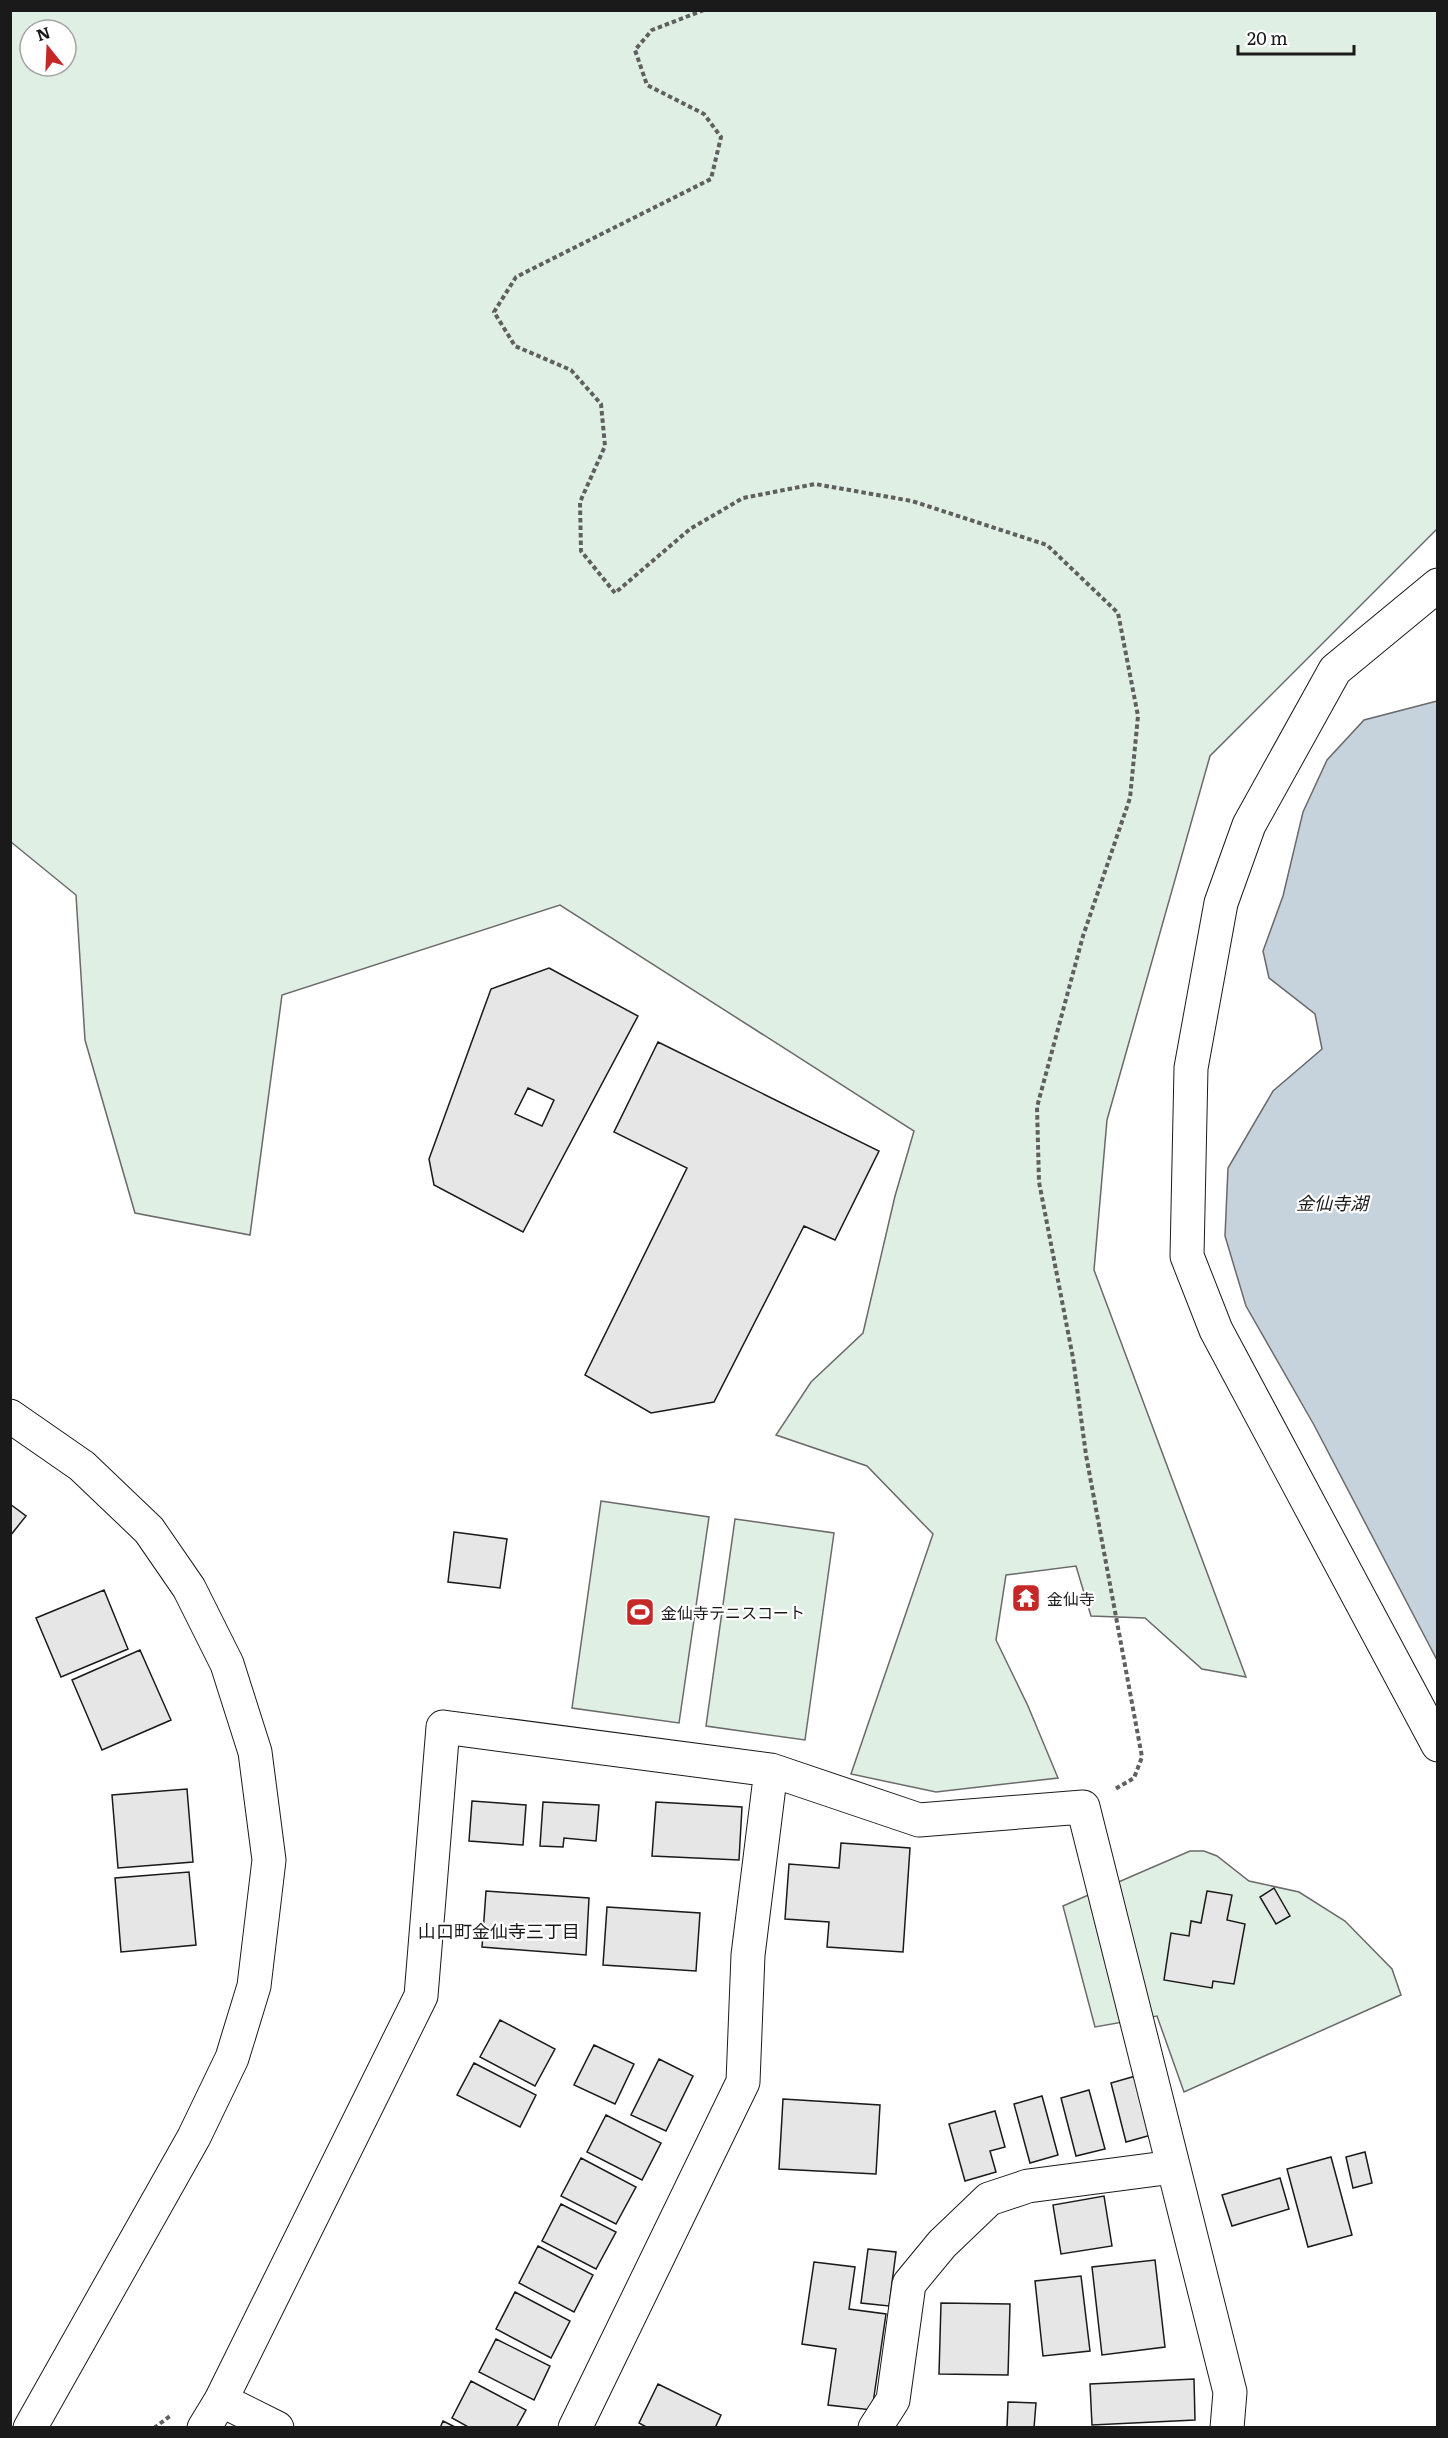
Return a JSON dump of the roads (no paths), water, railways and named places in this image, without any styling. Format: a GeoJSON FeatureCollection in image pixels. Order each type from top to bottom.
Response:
{"type":"FeatureCollection","features":[{"type":"Feature","properties":{"kind":"street"},"geometry":{"type":"LineString","coordinates":[[1437,585],[1335,670],[1249,825],[1221,903],[1191,1068],[1187,1256],[1216,1330],[1437,1745]]}},
{"type":"Feature","properties":{"kind":"street"},"geometry":{"type":"LineString","coordinates":[[10,1416],[90,1474],[149,1530],[189,1588],[227,1664],[255,1752],[269,1860],[254,1986],[232,2058],[194,2137],[30,2427]]}},
{"type":"Feature","properties":{"kind":"street"},"geometry":{"type":"LineString","coordinates":[[204,2427],[221,2400],[421,1996],[443,1727],[771,1770],[918,1820],[1083,1807],[1230,2392],[1227,2427]]}},
{"type":"Feature","properties":{"kind":"street"},"geometry":{"type":"LineString","coordinates":[[574,2427],[743,2082],[748,1955],[771,1770]]}},
{"type":"Feature","properties":{"kind":"street"},"geometry":{"type":"LineString","coordinates":[[875,2427],[893,2400],[909,2284],[942,2244],[989,2199],[1028,2186],[1173,2167]]}},
{"type":"Feature","properties":{"kind":"street"},"geometry":{"type":"LineString","coordinates":[[221,2400],[277,2427]]}},
{"type":"Feature","properties":{"kind":"water","name":"金仙寺湖"},"geometry":{"type":"Polygon","coordinates":[[[1438,701],[1437,1660],[1314,1425],[1246,1306],[1225,1236],[1228,1168],[1273,1091],[1322,1049],[1315,1014],[1269,978],[1263,951],[1283,896],[1303,812],[1327,760],[1364,720],[1438,701]]]}},
{"type":"Feature","properties":{"kind":"place","name":"金仙寺"},"geometry":{"type":"Point","coordinates":[1026,1598]}},
{"type":"Feature","properties":{"kind":"place","name":"金仙寺テニスコート"},"geometry":{"type":"Point","coordinates":[640,1612]}},
{"type":"Feature","properties":{"kind":"district","name":"山口町金仙寺三丁目"},"geometry":{"type":"Point","coordinates":[499,1930]}}]}
